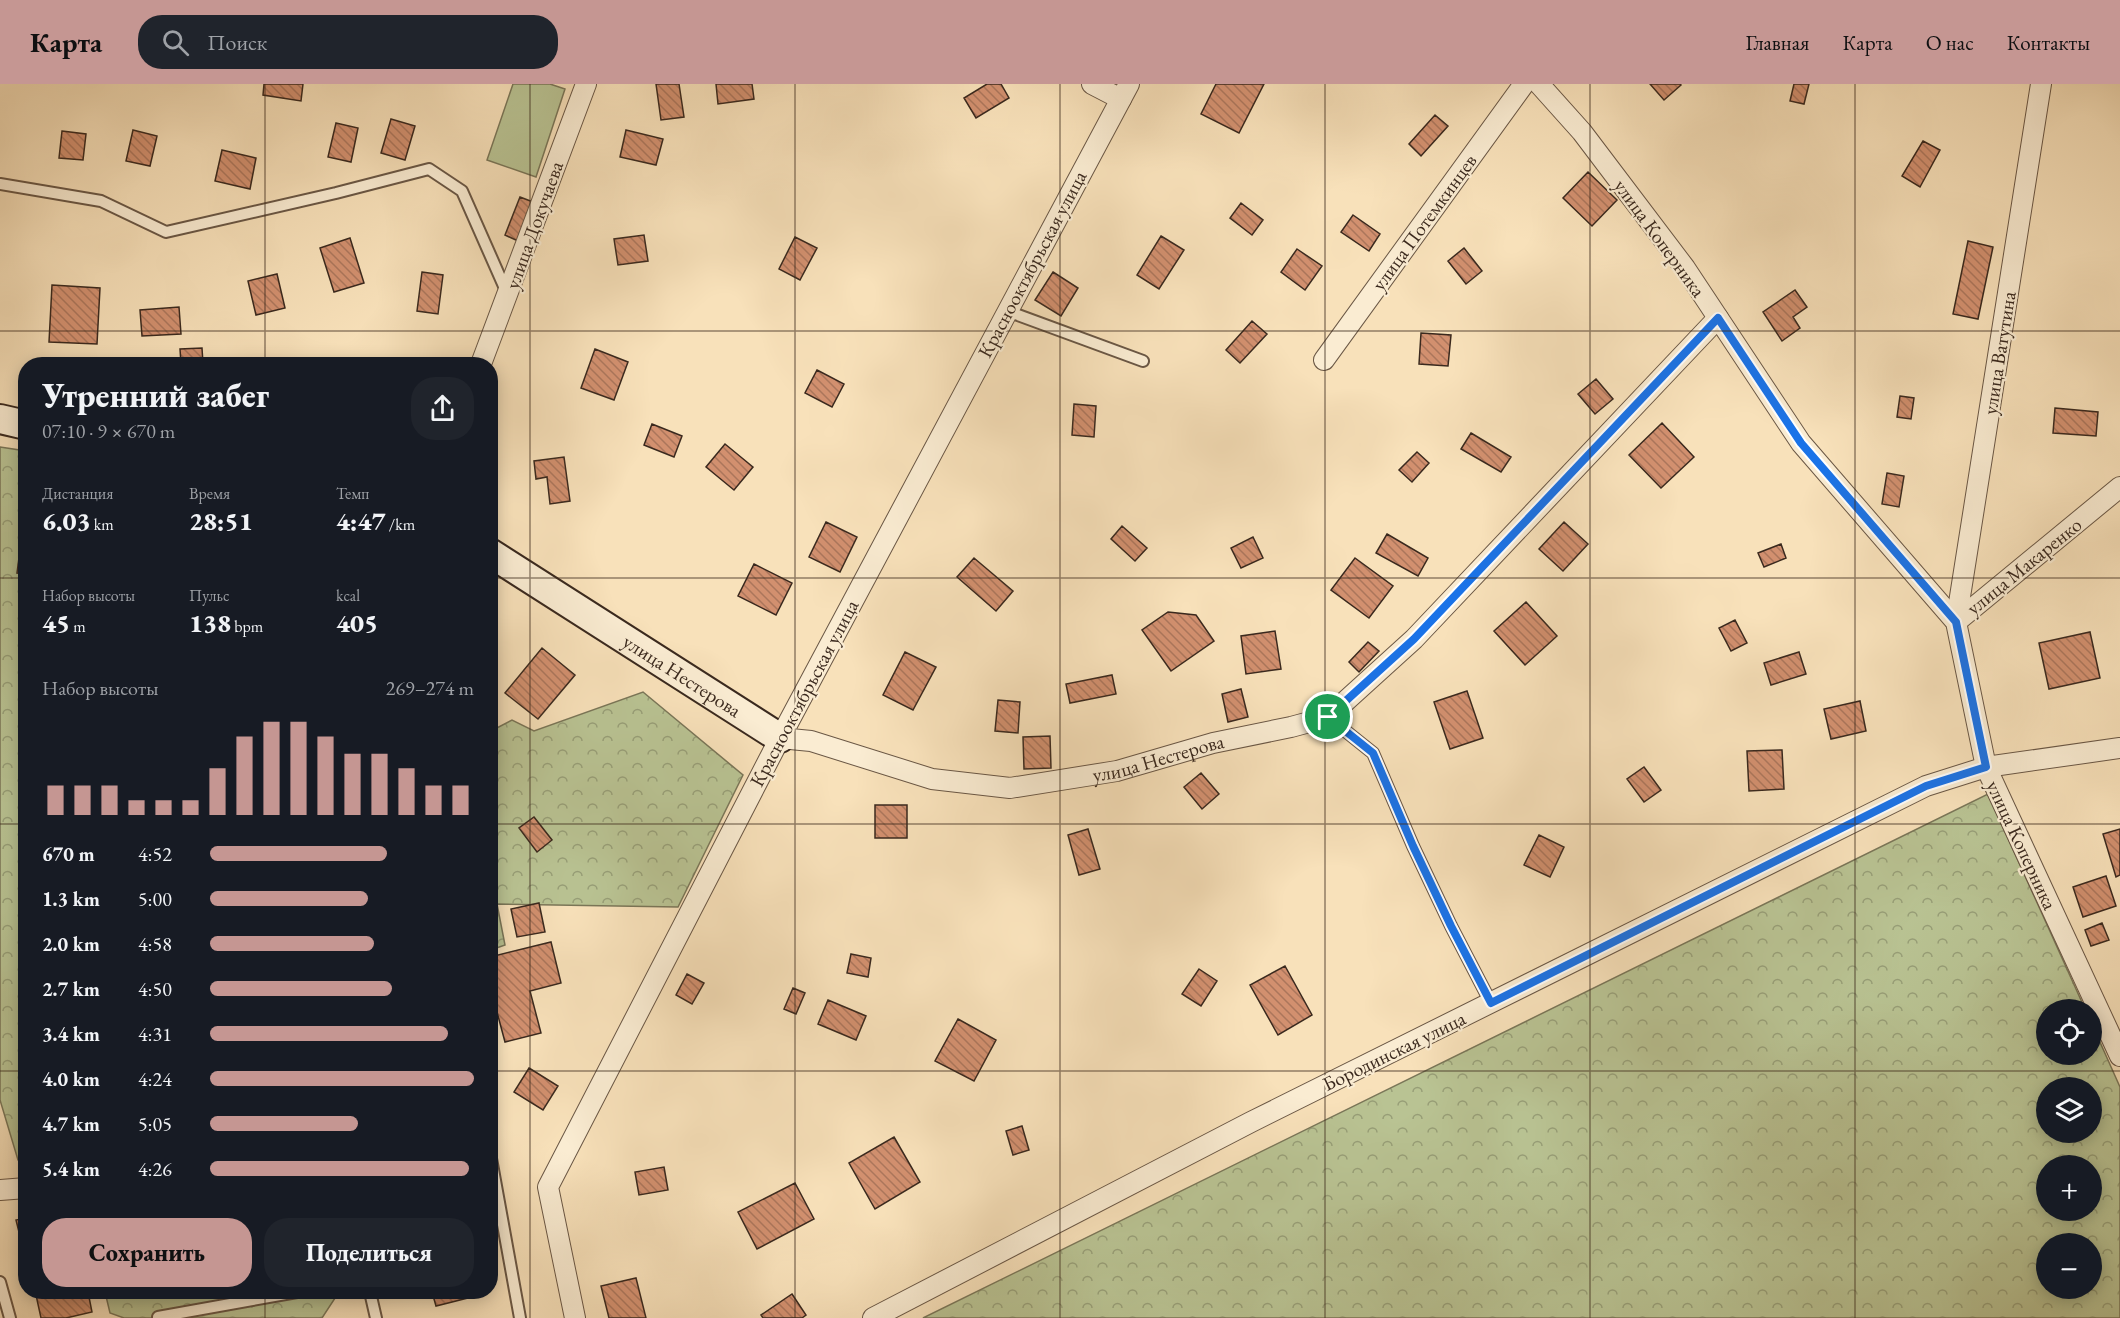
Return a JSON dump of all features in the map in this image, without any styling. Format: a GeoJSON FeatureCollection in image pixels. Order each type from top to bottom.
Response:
{"type":"FeatureCollection","features":[{"type":"Feature","properties":{"kind":"street","name":"улица Докучаева"},"geometry":{"type":"LineString","coordinates":[[484,357],[586,84]]}},
{"type":"Feature","properties":{"kind":"street"},"geometry":{"type":"LineString","coordinates":[[1092,84],[1125,91]]}},
{"type":"Feature","properties":{"kind":"street","name":"улица Потемкинцев"},"geometry":{"type":"LineString","coordinates":[[1324,360],[1524,84]]}},
{"type":"Feature","properties":{"kind":"street","name":"улица Коперника"},"geometry":{"type":"LineString","coordinates":[[1539,84],[1589,141],[1685,268],[1801,443],[1956,622],[1986,767],[2120,1056]]}},
{"type":"Feature","properties":{"kind":"street","name":"улица Ватутина"},"geometry":{"type":"LineString","coordinates":[[1956,622],[2041,84]]}},
{"type":"Feature","properties":{"kind":"street","name":"Краснооктябрьская улица"},"geometry":{"type":"LineString","coordinates":[[575,1318],[548,1187],[780,738],[1125,91]]}},
{"type":"Feature","properties":{"kind":"street","name":"улица Нестерова"},"geometry":{"type":"LineString","coordinates":[[498,558],[780,738],[811,741],[932,779],[1010,788],[1117,771],[1213,743],[1328,717],[1414,639],[1718,318]]}},
{"type":"Feature","properties":{"kind":"street"},"geometry":{"type":"LineString","coordinates":[[0,419],[18,423]]}},
{"type":"Feature","properties":{"kind":"street","name":"улица Макаренко"},"geometry":{"type":"LineString","coordinates":[[1956,622],[2120,487]]}},
{"type":"Feature","properties":{"kind":"street","name":"Бородинская улица"},"geometry":{"type":"LineString","coordinates":[[873,1318],[1251,1122],[1926,786],[1986,767],[2120,748]]}},
{"type":"Feature","properties":{"kind":"street"},"geometry":{"type":"LineString","coordinates":[[0,1190],[18,1189]]}},
{"type":"Feature","properties":{"kind":"lane"},"geometry":{"type":"LineString","coordinates":[[0,184],[100,201],[165,232],[429,169],[462,191],[508,296]]}},
{"type":"Feature","properties":{"kind":"lane"},"geometry":{"type":"LineString","coordinates":[[1007,311],[1143,362]]}},
{"type":"Feature","properties":{"kind":"lane"},"geometry":{"type":"LineString","coordinates":[[1328,717],[1373,753],[1413,846],[1491,1003]]}},
{"type":"Feature","properties":{"kind":"lane"},"geometry":{"type":"LineString","coordinates":[[498,1197],[520,1318]]}},
{"type":"Feature","properties":{"kind":"lane"},"geometry":{"type":"LineString","coordinates":[[0,1282],[10,1318]]}},
{"type":"Feature","properties":{"kind":"lane"},"geometry":{"type":"LineString","coordinates":[[158,1317],[258,1299]]}},
{"type":"Feature","properties":{"kind":"lane"},"geometry":{"type":"LineString","coordinates":[[372,1299],[376,1318]]}},
{"type":"Feature","properties":{"kind":"green space"},"geometry":{"type":"Polygon","coordinates":[[[513,84],[550,84],[565,89],[536,177],[487,160],[513,84]]]}},
{"type":"Feature","properties":{"kind":"green space"},"geometry":{"type":"Polygon","coordinates":[[[0,447],[18,450],[18,1160],[0,1100],[0,447]]]}},
{"type":"Feature","properties":{"kind":"green space"},"geometry":{"type":"Polygon","coordinates":[[[643,692],[743,775],[678,907],[498,904],[498,727],[512,720],[534,731],[643,692]]]}},
{"type":"Feature","properties":{"kind":"green space"},"geometry":{"type":"Polygon","coordinates":[[[1988,794],[2080,999],[2036,999],[2036,1065],[2102,1065],[2102,1047],[2120,1087],[2120,1318],[923,1318],[1988,794]]]}},
{"type":"Feature","properties":{"kind":"green space"},"geometry":{"type":"Polygon","coordinates":[[[498,909],[505,945],[498,948],[498,909]]]}},
{"type":"Feature","properties":{"kind":"green space"},"geometry":{"type":"Polygon","coordinates":[[[107,1299],[334,1299],[322,1318],[124,1318],[110,1313],[107,1299]]]}},
{"type":"Feature","properties":{"kind":"building"},"geometry":{"type":"Polygon","coordinates":[[[264,84],[303,84],[301,101],[263,95],[264,84]]]}},
{"type":"Feature","properties":{"kind":"building"},"geometry":{"type":"Polygon","coordinates":[[[656,84],[679,84],[684,117],[661,120],[656,84]]]}},
{"type":"Feature","properties":{"kind":"building"},"geometry":{"type":"Polygon","coordinates":[[[716,84],[752,84],[754,99],[718,104],[716,84]]]}},
{"type":"Feature","properties":{"kind":"building"},"geometry":{"type":"Polygon","coordinates":[[[987,84],[1001,84],[1009,98],[976,118],[964,98],[987,84]]]}},
{"type":"Feature","properties":{"kind":"building"},"geometry":{"type":"Polygon","coordinates":[[[1216,84],[1264,84],[1239,133],[1201,114],[1216,84]]]}},
{"type":"Feature","properties":{"kind":"building"},"geometry":{"type":"Polygon","coordinates":[[[1650,84],[1680,84],[1681,85],[1664,100],[1650,84]]]}},
{"type":"Feature","properties":{"kind":"building"},"geometry":{"type":"Polygon","coordinates":[[[1794,84],[1809,84],[1804,104],[1790,101],[1794,84]]]}},
{"type":"Feature","properties":{"kind":"building"},"geometry":{"type":"Polygon","coordinates":[[[1435,115],[1448,126],[1421,156],[1409,144],[1435,115]]]}},
{"type":"Feature","properties":{"kind":"building"},"geometry":{"type":"Polygon","coordinates":[[[391,119],[415,126],[405,160],[381,153],[391,119]]]}},
{"type":"Feature","properties":{"kind":"building"},"geometry":{"type":"Polygon","coordinates":[[[336,123],[358,128],[351,162],[328,157],[336,123]]]}},
{"type":"Feature","properties":{"kind":"building"},"geometry":{"type":"Polygon","coordinates":[[[133,130],[157,136],[150,166],[126,161],[133,130]]]}},
{"type":"Feature","properties":{"kind":"building"},"geometry":{"type":"Polygon","coordinates":[[[626,130],[663,139],[656,165],[620,157],[626,130]]]}},
{"type":"Feature","properties":{"kind":"building"},"geometry":{"type":"Polygon","coordinates":[[[62,131],[86,134],[83,160],[59,158],[62,131]]]}},
{"type":"Feature","properties":{"kind":"building"},"geometry":{"type":"Polygon","coordinates":[[[1923,141],[1940,150],[1920,187],[1902,176],[1923,141]]]}},
{"type":"Feature","properties":{"kind":"building"},"geometry":{"type":"Polygon","coordinates":[[[222,150],[256,158],[250,189],[215,181],[222,150]]]}},
{"type":"Feature","properties":{"kind":"building"},"geometry":{"type":"Polygon","coordinates":[[[1588,172],[1617,200],[1592,226],[1563,198],[1588,172]]]}},
{"type":"Feature","properties":{"kind":"building"},"geometry":{"type":"Polygon","coordinates":[[[520,197],[533,202],[518,241],[505,235],[520,197]]]}},
{"type":"Feature","properties":{"kind":"building"},"geometry":{"type":"Polygon","coordinates":[[[1241,203],[1263,220],[1252,235],[1230,218],[1241,203]]]}},
{"type":"Feature","properties":{"kind":"building"},"geometry":{"type":"Polygon","coordinates":[[[1353,215],[1380,234],[1369,251],[1341,232],[1353,215]]]}},
{"type":"Feature","properties":{"kind":"building"},"geometry":{"type":"Polygon","coordinates":[[[644,235],[648,261],[618,265],[614,239],[644,235]]]}},
{"type":"Feature","properties":{"kind":"building"},"geometry":{"type":"Polygon","coordinates":[[[1161,236],[1184,250],[1159,289],[1137,275],[1161,236]]]}},
{"type":"Feature","properties":{"kind":"building"},"geometry":{"type":"Polygon","coordinates":[[[795,237],[817,248],[800,280],[779,269],[795,237]]]}},
{"type":"Feature","properties":{"kind":"building"},"geometry":{"type":"Polygon","coordinates":[[[350,238],[364,283],[334,292],[320,248],[350,238]]]}},
{"type":"Feature","properties":{"kind":"building"},"geometry":{"type":"Polygon","coordinates":[[[1968,241],[1993,247],[1978,319],[1953,314],[1968,241]]]}},
{"type":"Feature","properties":{"kind":"building"},"geometry":{"type":"Polygon","coordinates":[[[1464,248],[1482,271],[1466,284],[1448,261],[1464,248]]]}},
{"type":"Feature","properties":{"kind":"building"},"geometry":{"type":"Polygon","coordinates":[[[1297,249],[1322,266],[1305,290],[1281,272],[1297,249]]]}},
{"type":"Feature","properties":{"kind":"building"},"geometry":{"type":"Polygon","coordinates":[[[422,272],[443,275],[438,314],[417,311],[422,272]]]}},
{"type":"Feature","properties":{"kind":"building"},"geometry":{"type":"Polygon","coordinates":[[[1053,272],[1078,288],[1061,316],[1035,300],[1053,272]]]}},
{"type":"Feature","properties":{"kind":"building"},"geometry":{"type":"Polygon","coordinates":[[[277,274],[285,308],[256,315],[248,281],[277,274]]]}},
{"type":"Feature","properties":{"kind":"building"},"geometry":{"type":"Polygon","coordinates":[[[52,285],[100,288],[97,344],[49,342],[52,285]]]}},
{"type":"Feature","properties":{"kind":"building"},"geometry":{"type":"Polygon","coordinates":[[[1795,290],[1807,307],[1793,317],[1800,328],[1782,341],[1763,312],[1795,290]]]}},
{"type":"Feature","properties":{"kind":"building"},"geometry":{"type":"Polygon","coordinates":[[[179,307],[181,334],[142,336],[140,310],[179,307]]]}},
{"type":"Feature","properties":{"kind":"building"},"geometry":{"type":"Polygon","coordinates":[[[1252,321],[1267,334],[1240,363],[1226,350],[1252,321]]]}},
{"type":"Feature","properties":{"kind":"building"},"geometry":{"type":"Polygon","coordinates":[[[1421,333],[1451,335],[1448,366],[1419,364],[1421,333]]]}},
{"type":"Feature","properties":{"kind":"building"},"geometry":{"type":"Polygon","coordinates":[[[202,348],[203,357],[181,357],[180,349],[202,348]]]}},
{"type":"Feature","properties":{"kind":"building"},"geometry":{"type":"Polygon","coordinates":[[[595,349],[628,362],[614,400],[581,388],[595,349]]]}},
{"type":"Feature","properties":{"kind":"building"},"geometry":{"type":"Polygon","coordinates":[[[817,370],[844,384],[832,407],[805,393],[817,370]]]}},
{"type":"Feature","properties":{"kind":"building"},"geometry":{"type":"Polygon","coordinates":[[[1596,379],[1613,399],[1595,414],[1578,394],[1596,379]]]}},
{"type":"Feature","properties":{"kind":"building"},"geometry":{"type":"Polygon","coordinates":[[[1900,396],[1914,398],[1911,419],[1897,417],[1900,396]]]}},
{"type":"Feature","properties":{"kind":"building"},"geometry":{"type":"Polygon","coordinates":[[[1074,404],[1096,406],[1094,437],[1072,435],[1074,404]]]}},
{"type":"Feature","properties":{"kind":"building"},"geometry":{"type":"Polygon","coordinates":[[[2055,408],[2098,412],[2096,436],[2053,433],[2055,408]]]}},
{"type":"Feature","properties":{"kind":"building"},"geometry":{"type":"Polygon","coordinates":[[[1662,423],[1694,457],[1661,488],[1629,455],[1662,423]]]}},
{"type":"Feature","properties":{"kind":"building"},"geometry":{"type":"Polygon","coordinates":[[[652,424],[682,436],[674,457],[644,445],[652,424]]]}},
{"type":"Feature","properties":{"kind":"building"},"geometry":{"type":"Polygon","coordinates":[[[1471,433],[1511,457],[1501,472],[1461,449],[1471,433]]]}},
{"type":"Feature","properties":{"kind":"building"},"geometry":{"type":"Polygon","coordinates":[[[725,444],[753,467],[734,490],[706,467],[725,444]]]}},
{"type":"Feature","properties":{"kind":"building"},"geometry":{"type":"Polygon","coordinates":[[[1417,452],[1429,463],[1412,482],[1399,470],[1417,452]]]}},
{"type":"Feature","properties":{"kind":"building"},"geometry":{"type":"Polygon","coordinates":[[[564,457],[570,501],[550,504],[547,477],[536,479],[534,461],[564,457]]]}},
{"type":"Feature","properties":{"kind":"building"},"geometry":{"type":"Polygon","coordinates":[[[1887,473],[1904,476],[1899,507],[1882,504],[1887,473]]]}},
{"type":"Feature","properties":{"kind":"building"},"geometry":{"type":"Polygon","coordinates":[[[826,522],[857,537],[840,572],[809,557],[826,522]]]}},
{"type":"Feature","properties":{"kind":"building"},"geometry":{"type":"Polygon","coordinates":[[[1564,522],[1588,544],[1563,571],[1539,549],[1564,522]]]}},
{"type":"Feature","properties":{"kind":"building"},"geometry":{"type":"Polygon","coordinates":[[[1122,526],[1147,548],[1135,561],[1111,539],[1122,526]]]}},
{"type":"Feature","properties":{"kind":"building"},"geometry":{"type":"Polygon","coordinates":[[[1387,534],[1428,558],[1418,576],[1376,553],[1387,534]]]}},
{"type":"Feature","properties":{"kind":"building"},"geometry":{"type":"Polygon","coordinates":[[[1253,537],[1263,558],[1241,568],[1231,548],[1253,537]]]}},
{"type":"Feature","properties":{"kind":"building"},"geometry":{"type":"Polygon","coordinates":[[[1781,544],[1786,558],[1764,567],[1758,553],[1781,544]]]}},
{"type":"Feature","properties":{"kind":"building"},"geometry":{"type":"Polygon","coordinates":[[[974,558],[1013,591],[996,611],[957,577],[974,558]]]}},
{"type":"Feature","properties":{"kind":"building"},"geometry":{"type":"Polygon","coordinates":[[[1355,558],[1393,586],[1369,618],[1331,590],[1355,558]]]}},
{"type":"Feature","properties":{"kind":"building"},"geometry":{"type":"Polygon","coordinates":[[[754,564],[792,583],[776,615],[738,596],[754,564]]]}},
{"type":"Feature","properties":{"kind":"building"},"geometry":{"type":"Polygon","coordinates":[[[1526,602],[1557,636],[1525,665],[1494,631],[1526,602]]]}},
{"type":"Feature","properties":{"kind":"building"},"geometry":{"type":"Polygon","coordinates":[[[1168,612],[1196,615],[1214,641],[1171,671],[1142,630],[1168,612]]]}},
{"type":"Feature","properties":{"kind":"building"},"geometry":{"type":"Polygon","coordinates":[[[1735,620],[1747,643],[1731,651],[1719,628],[1735,620]]]}},
{"type":"Feature","properties":{"kind":"building"},"geometry":{"type":"Polygon","coordinates":[[[1275,631],[1281,669],[1246,674],[1241,636],[1275,631]]]}},
{"type":"Feature","properties":{"kind":"building"},"geometry":{"type":"Polygon","coordinates":[[[2090,632],[2100,678],[2049,689],[2039,643],[2090,632]]]}},
{"type":"Feature","properties":{"kind":"building"},"geometry":{"type":"Polygon","coordinates":[[[1368,642],[1379,651],[1359,672],[1349,662],[1368,642]]]}},
{"type":"Feature","properties":{"kind":"building"},"geometry":{"type":"Polygon","coordinates":[[[542,648],[575,675],[538,719],[505,693],[542,648]]]}},
{"type":"Feature","properties":{"kind":"building"},"geometry":{"type":"Polygon","coordinates":[[[905,652],[936,667],[913,710],[883,695],[905,652]]]}},
{"type":"Feature","properties":{"kind":"building"},"geometry":{"type":"Polygon","coordinates":[[[1799,652],[1806,674],[1771,685],[1764,663],[1799,652]]]}},
{"type":"Feature","properties":{"kind":"building"},"geometry":{"type":"Polygon","coordinates":[[[1112,675],[1116,694],[1070,703],[1066,684],[1112,675]]]}},
{"type":"Feature","properties":{"kind":"building"},"geometry":{"type":"Polygon","coordinates":[[[1241,689],[1248,717],[1228,722],[1222,694],[1241,689]]]}},
{"type":"Feature","properties":{"kind":"building"},"geometry":{"type":"Polygon","coordinates":[[[1467,691],[1483,738],[1450,749],[1434,702],[1467,691]]]}},
{"type":"Feature","properties":{"kind":"building"},"geometry":{"type":"Polygon","coordinates":[[[998,700],[1020,702],[1018,733],[995,731],[998,700]]]}},
{"type":"Feature","properties":{"kind":"building"},"geometry":{"type":"Polygon","coordinates":[[[1860,701],[1866,731],[1831,739],[1824,709],[1860,701]]]}},
{"type":"Feature","properties":{"kind":"building"},"geometry":{"type":"Polygon","coordinates":[[[1050,736],[1051,768],[1024,769],[1023,737],[1050,736]]]}},
{"type":"Feature","properties":{"kind":"building"},"geometry":{"type":"Polygon","coordinates":[[[1782,750],[1784,789],[1749,791],[1747,751],[1782,750]]]}},
{"type":"Feature","properties":{"kind":"building"},"geometry":{"type":"Polygon","coordinates":[[[1644,767],[1661,790],[1644,802],[1627,779],[1644,767]]]}},
{"type":"Feature","properties":{"kind":"building"},"geometry":{"type":"Polygon","coordinates":[[[1201,773],[1219,794],[1202,809],[1184,787],[1201,773]]]}},
{"type":"Feature","properties":{"kind":"building"},"geometry":{"type":"Polygon","coordinates":[[[875,805],[907,805],[907,838],[875,838],[875,805]]]}},
{"type":"Feature","properties":{"kind":"building"},"geometry":{"type":"Polygon","coordinates":[[[534,817],[552,840],[537,852],[519,828],[534,817]]]}},
{"type":"Feature","properties":{"kind":"building"},"geometry":{"type":"Polygon","coordinates":[[[1088,829],[1100,869],[1079,875],[1068,835],[1088,829]]]}},
{"type":"Feature","properties":{"kind":"building"},"geometry":{"type":"Polygon","coordinates":[[[2120,829],[2120,875],[2116,877],[2103,834],[2120,829]]]}},
{"type":"Feature","properties":{"kind":"building"},"geometry":{"type":"Polygon","coordinates":[[[1539,835],[1564,847],[1550,877],[1524,865],[1539,835]]]}},
{"type":"Feature","properties":{"kind":"building"},"geometry":{"type":"Polygon","coordinates":[[[2106,876],[2116,906],[2083,917],[2073,887],[2106,876]]]}},
{"type":"Feature","properties":{"kind":"building"},"geometry":{"type":"Polygon","coordinates":[[[539,903],[545,932],[517,937],[511,909],[539,903]]]}},
{"type":"Feature","properties":{"kind":"building"},"geometry":{"type":"Polygon","coordinates":[[[2102,923],[2109,940],[2091,946],[2085,930],[2102,923]]]}},
{"type":"Feature","properties":{"kind":"building"},"geometry":{"type":"Polygon","coordinates":[[[551,942],[561,983],[530,991],[541,1033],[505,1042],[498,1016],[498,955],[551,942]]]}},
{"type":"Feature","properties":{"kind":"building"},"geometry":{"type":"Polygon","coordinates":[[[851,954],[871,958],[868,977],[847,973],[851,954]]]}},
{"type":"Feature","properties":{"kind":"building"},"geometry":{"type":"Polygon","coordinates":[[[1285,966],[1312,1015],[1278,1035],[1250,985],[1285,966]]]}},
{"type":"Feature","properties":{"kind":"building"},"geometry":{"type":"Polygon","coordinates":[[[1199,969],[1217,981],[1201,1006],[1182,994],[1199,969]]]}},
{"type":"Feature","properties":{"kind":"building"},"geometry":{"type":"Polygon","coordinates":[[[687,974],[704,983],[692,1004],[676,995],[687,974]]]}},
{"type":"Feature","properties":{"kind":"building"},"geometry":{"type":"Polygon","coordinates":[[[793,988],[805,993],[796,1014],[784,1009],[793,988]]]}},
{"type":"Feature","properties":{"kind":"building"},"geometry":{"type":"Polygon","coordinates":[[[828,1000],[866,1016],[856,1040],[818,1024],[828,1000]]]}},
{"type":"Feature","properties":{"kind":"building"},"geometry":{"type":"Polygon","coordinates":[[[958,1019],[996,1040],[974,1081],[935,1061],[958,1019]]]}},
{"type":"Feature","properties":{"kind":"building"},"geometry":{"type":"Polygon","coordinates":[[[529,1068],[558,1086],[543,1110],[514,1092],[529,1068]]]}},
{"type":"Feature","properties":{"kind":"building"},"geometry":{"type":"Polygon","coordinates":[[[1022,1126],[1029,1150],[1013,1155],[1006,1131],[1022,1126]]]}},
{"type":"Feature","properties":{"kind":"building"},"geometry":{"type":"Polygon","coordinates":[[[894,1137],[920,1182],[875,1209],[849,1163],[894,1137]]]}},
{"type":"Feature","properties":{"kind":"building"},"geometry":{"type":"Polygon","coordinates":[[[664,1167],[668,1190],[639,1195],[635,1172],[664,1167]]]}},
{"type":"Feature","properties":{"kind":"building"},"geometry":{"type":"Polygon","coordinates":[[[795,1183],[814,1219],[757,1249],[738,1212],[795,1183]]]}},
{"type":"Feature","properties":{"kind":"building"},"geometry":{"type":"Polygon","coordinates":[[[636,1278],[646,1318],[609,1318],[601,1286],[636,1278]]]}},
{"type":"Feature","properties":{"kind":"building"},"geometry":{"type":"Polygon","coordinates":[[[792,1294],[806,1315],[802,1318],[763,1318],[761,1315],[792,1294]]]}},
{"type":"Feature","properties":{"kind":"building"},"geometry":{"type":"Polygon","coordinates":[[[37,1299],[89,1299],[92,1312],[66,1318],[41,1318],[37,1299]]]}},
{"type":"Feature","properties":{"kind":"building"},"geometry":{"type":"Polygon","coordinates":[[[434,1299],[464,1299],[436,1306],[434,1299]]]}},
{"type":"Feature","properties":{"kind":"route"},"geometry":{"type":"LineString","coordinates":[[1718,318],[1801,443],[1956,622],[1986,767],[1926,786],[1491,1003],[1413,846],[1373,753],[1328,717],[1414,639],[1718,318]]}}]}
